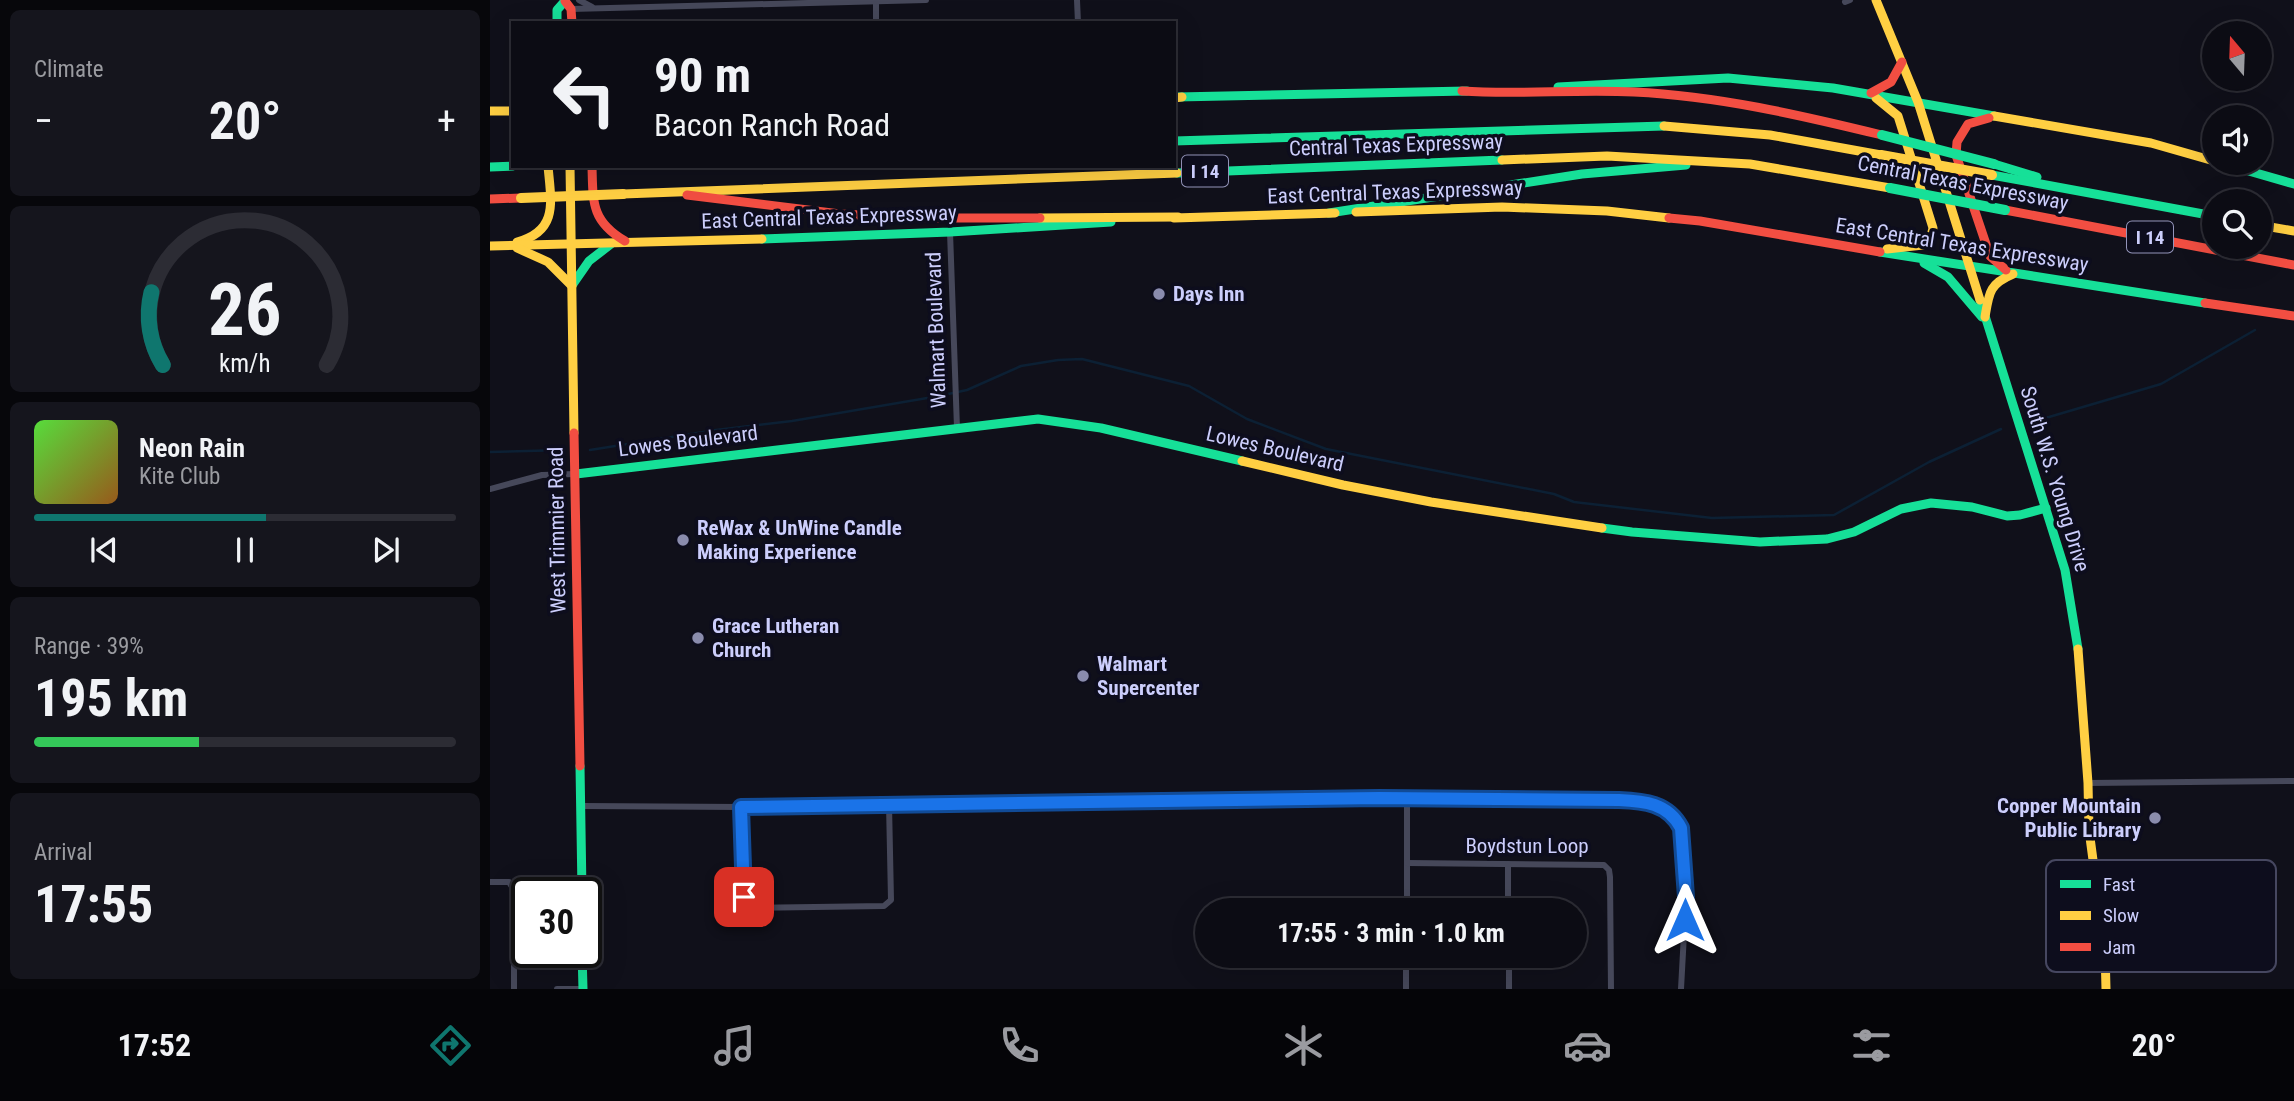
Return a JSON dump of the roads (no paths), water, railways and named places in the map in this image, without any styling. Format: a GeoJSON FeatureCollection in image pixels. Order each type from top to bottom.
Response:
{"type":"FeatureCollection","features":[{"type":"Feature","properties":{"kind":"main road","name":"South W.S. Young Drive"},"geometry":{"type":"LineString","coordinates":[[1875,0],[1918,102],[2065,570],[2074,618],[2093,860]]}},
{"type":"Feature","properties":{"kind":"main road"},"geometry":{"type":"LineString","coordinates":[[557,21],[557,9],[570,2]]}},
{"type":"Feature","properties":{"kind":"main road"},"geometry":{"type":"LineString","coordinates":[[566,21],[570,2]]}},
{"type":"Feature","properties":{"kind":"main road"},"geometry":{"type":"LineString","coordinates":[[570,2],[572,21]]}},
{"type":"Feature","properties":{"kind":"main road"},"geometry":{"type":"LineString","coordinates":[[1869,94],[1890,84],[1902,62]]}},
{"type":"Feature","properties":{"kind":"main road"},"geometry":{"type":"LineString","coordinates":[[1177,97],[1462,91],[1728,78],[1918,102],[2151,144],[2202,158]]}},
{"type":"Feature","properties":{"kind":"main road"},"geometry":{"type":"LineString","coordinates":[[1462,91],[1493,94],[1634,92],[1743,103],[1810,116],[1882,135],[1993,169]]}},
{"type":"Feature","properties":{"kind":"main road"},"geometry":{"type":"LineString","coordinates":[[1867,249],[1923,245],[1931,236],[1933,228],[1898,116],[1869,94]]}},
{"type":"Feature","properties":{"kind":"main road"},"geometry":{"type":"LineString","coordinates":[[490,111],[511,111]]}},
{"type":"Feature","properties":{"kind":"main road"},"geometry":{"type":"LineString","coordinates":[[1995,117],[1968,124],[1957,142],[1956,155],[1990,256],[2001,267],[2013,273]]}},
{"type":"Feature","properties":{"kind":"main road","name":"Central Texas Expressway"},"geometry":{"type":"LineString","coordinates":[[1176,141],[1647,125],[1717,129],[1770,135],[1881,155],[1993,169],[2094,194],[2202,214]]}},
{"type":"Feature","properties":{"kind":"main road","name":"Central Texas Expressway"},"geometry":{"type":"LineString","coordinates":[[490,199],[1607,156],[1749,164],[2294,265]]}},
{"type":"Feature","properties":{"kind":"main road"},"geometry":{"type":"LineString","coordinates":[[1329,213],[1589,172],[1641,166],[1749,164]]}},
{"type":"Feature","properties":{"kind":"main road"},"geometry":{"type":"LineString","coordinates":[[490,167],[511,166]]}},
{"type":"Feature","properties":{"kind":"main road"},"geometry":{"type":"LineString","coordinates":[[509,245],[537,236],[548,225],[548,168]]}},
{"type":"Feature","properties":{"kind":"main road","name":"West Trimmier Road"},"geometry":{"type":"LineString","coordinates":[[570,168],[582,877]]}},
{"type":"Feature","properties":{"kind":"main road"},"geometry":{"type":"LineString","coordinates":[[509,245],[541,256],[572,286],[598,252],[620,242],[600,222],[594,209],[593,168]]}},
{"type":"Feature","properties":{"kind":"main road"},"geometry":{"type":"LineString","coordinates":[[2263,175],[2294,184]]}},
{"type":"Feature","properties":{"kind":"main road"},"geometry":{"type":"LineString","coordinates":[[660,192],[840,214],[968,219],[1178,217]]}},
{"type":"Feature","properties":{"kind":"main road","name":"East Central Texas Expressway"},"geometry":{"type":"LineString","coordinates":[[490,246],[950,232],[1178,217],[1502,207],[1607,211],[1700,221],[1969,267],[2294,316]]}},
{"type":"Feature","properties":{"kind":"main road"},"geometry":{"type":"LineString","coordinates":[[2272,227],[2294,231]]}},
{"type":"Feature","properties":{"kind":"main road"},"geometry":{"type":"LineString","coordinates":[[1913,257],[1948,278],[1986,320]]}},
{"type":"Feature","properties":{"kind":"main road"},"geometry":{"type":"LineString","coordinates":[[1986,320],[1992,286],[2013,273]]}},
{"type":"Feature","properties":{"kind":"main road","name":"Lowes Boulevard"},"geometry":{"type":"LineString","coordinates":[[576,474],[1026,419],[1056,420],[1101,428],[1397,496],[1632,531],[1706,538],[1759,542],[1827,539],[1854,532],[1901,509],[1931,503],[1972,507],[2007,516],[2046,508]]}},
{"type":"Feature","properties":{"kind":"main road"},"geometry":{"type":"LineString","coordinates":[[582,968],[583,989]]}},
{"type":"Feature","properties":{"kind":"street"},"geometry":{"type":"LineString","coordinates":[[570,2],[594,8],[926,0]]}},
{"type":"Feature","properties":{"kind":"street"},"geometry":{"type":"LineString","coordinates":[[1077,0],[1077,21]]}},
{"type":"Feature","properties":{"kind":"street"},"geometry":{"type":"LineString","coordinates":[[876,1],[876,21]]}},
{"type":"Feature","properties":{"kind":"street"},"geometry":{"type":"LineString","coordinates":[[570,2],[594,8]]}},
{"type":"Feature","properties":{"kind":"street","name":"Walmart Boulevard"},"geometry":{"type":"LineString","coordinates":[[950,232],[957,428]]}},
{"type":"Feature","properties":{"kind":"street","name":"Lowes Boulevard"},"geometry":{"type":"LineString","coordinates":[[490,489],[542,475],[576,474]]}},
{"type":"Feature","properties":{"kind":"street"},"geometry":{"type":"LineString","coordinates":[[2088,783],[2294,780]]}},
{"type":"Feature","properties":{"kind":"street"},"geometry":{"type":"LineString","coordinates":[[582,807],[1406,798],[1645,801],[1660,806],[1676,818],[1681,828],[1686,897],[1681,989]]}},
{"type":"Feature","properties":{"kind":"street"},"geometry":{"type":"LineString","coordinates":[[1406,798],[1406,898]]}},
{"type":"Feature","properties":{"kind":"street"},"geometry":{"type":"LineString","coordinates":[[741,807],[744,897],[747,906],[884,906],[891,900],[889,804]]}},
{"type":"Feature","properties":{"kind":"street","name":"Boydstun Loop"},"geometry":{"type":"LineString","coordinates":[[1407,863],[1598,864],[1607,868],[1610,877],[1611,989]]}},
{"type":"Feature","properties":{"kind":"street"},"geometry":{"type":"LineString","coordinates":[[1508,864],[1508,898]]}},
{"type":"Feature","properties":{"kind":"street"},"geometry":{"type":"LineString","coordinates":[[490,882],[507,882],[514,890],[514,989]]}},
{"type":"Feature","properties":{"kind":"street"},"geometry":{"type":"LineString","coordinates":[[1406,968],[1406,989]]}},
{"type":"Feature","properties":{"kind":"street"},"geometry":{"type":"LineString","coordinates":[[1508,968],[1509,989]]}},
{"type":"Feature","properties":{"kind":"street"},"geometry":{"type":"LineString","coordinates":[[557,989],[583,989]]}},
{"type":"Feature","properties":{"kind":"waterway"},"geometry":{"type":"LineString","coordinates":[[2031,419],[2049,417],[2161,384],[2255,330]]}},
{"type":"Feature","properties":{"kind":"waterway"},"geometry":{"type":"LineString","coordinates":[[590,450],[792,421],[939,396],[967,390],[1021,366],[1082,359],[1189,386],[1247,419],[1326,449],[1554,494],[1574,502],[1712,518],[1834,515],[1929,462],[2001,429]]}},
{"type":"Feature","properties":{"kind":"waterway"},"geometry":{"type":"LineString","coordinates":[[490,452],[564,450]]}},
{"type":"Feature","properties":{"kind":"place","name":"Days Inn"},"geometry":{"type":"Point","coordinates":[1159,294]}},
{"type":"Feature","properties":{"kind":"place","name":"ReWax & UnWine Candle Making Experience"},"geometry":{"type":"Point","coordinates":[683,540]}},
{"type":"Feature","properties":{"kind":"place","name":"Grace Lutheran Church"},"geometry":{"type":"Point","coordinates":[698,638]}},
{"type":"Feature","properties":{"kind":"place","name":"Walmart Supercenter"},"geometry":{"type":"Point","coordinates":[1083,676]}},
{"type":"Feature","properties":{"kind":"place","name":"Copper Mountain Public Library"},"geometry":{"type":"Point","coordinates":[2155,818]}}]}
